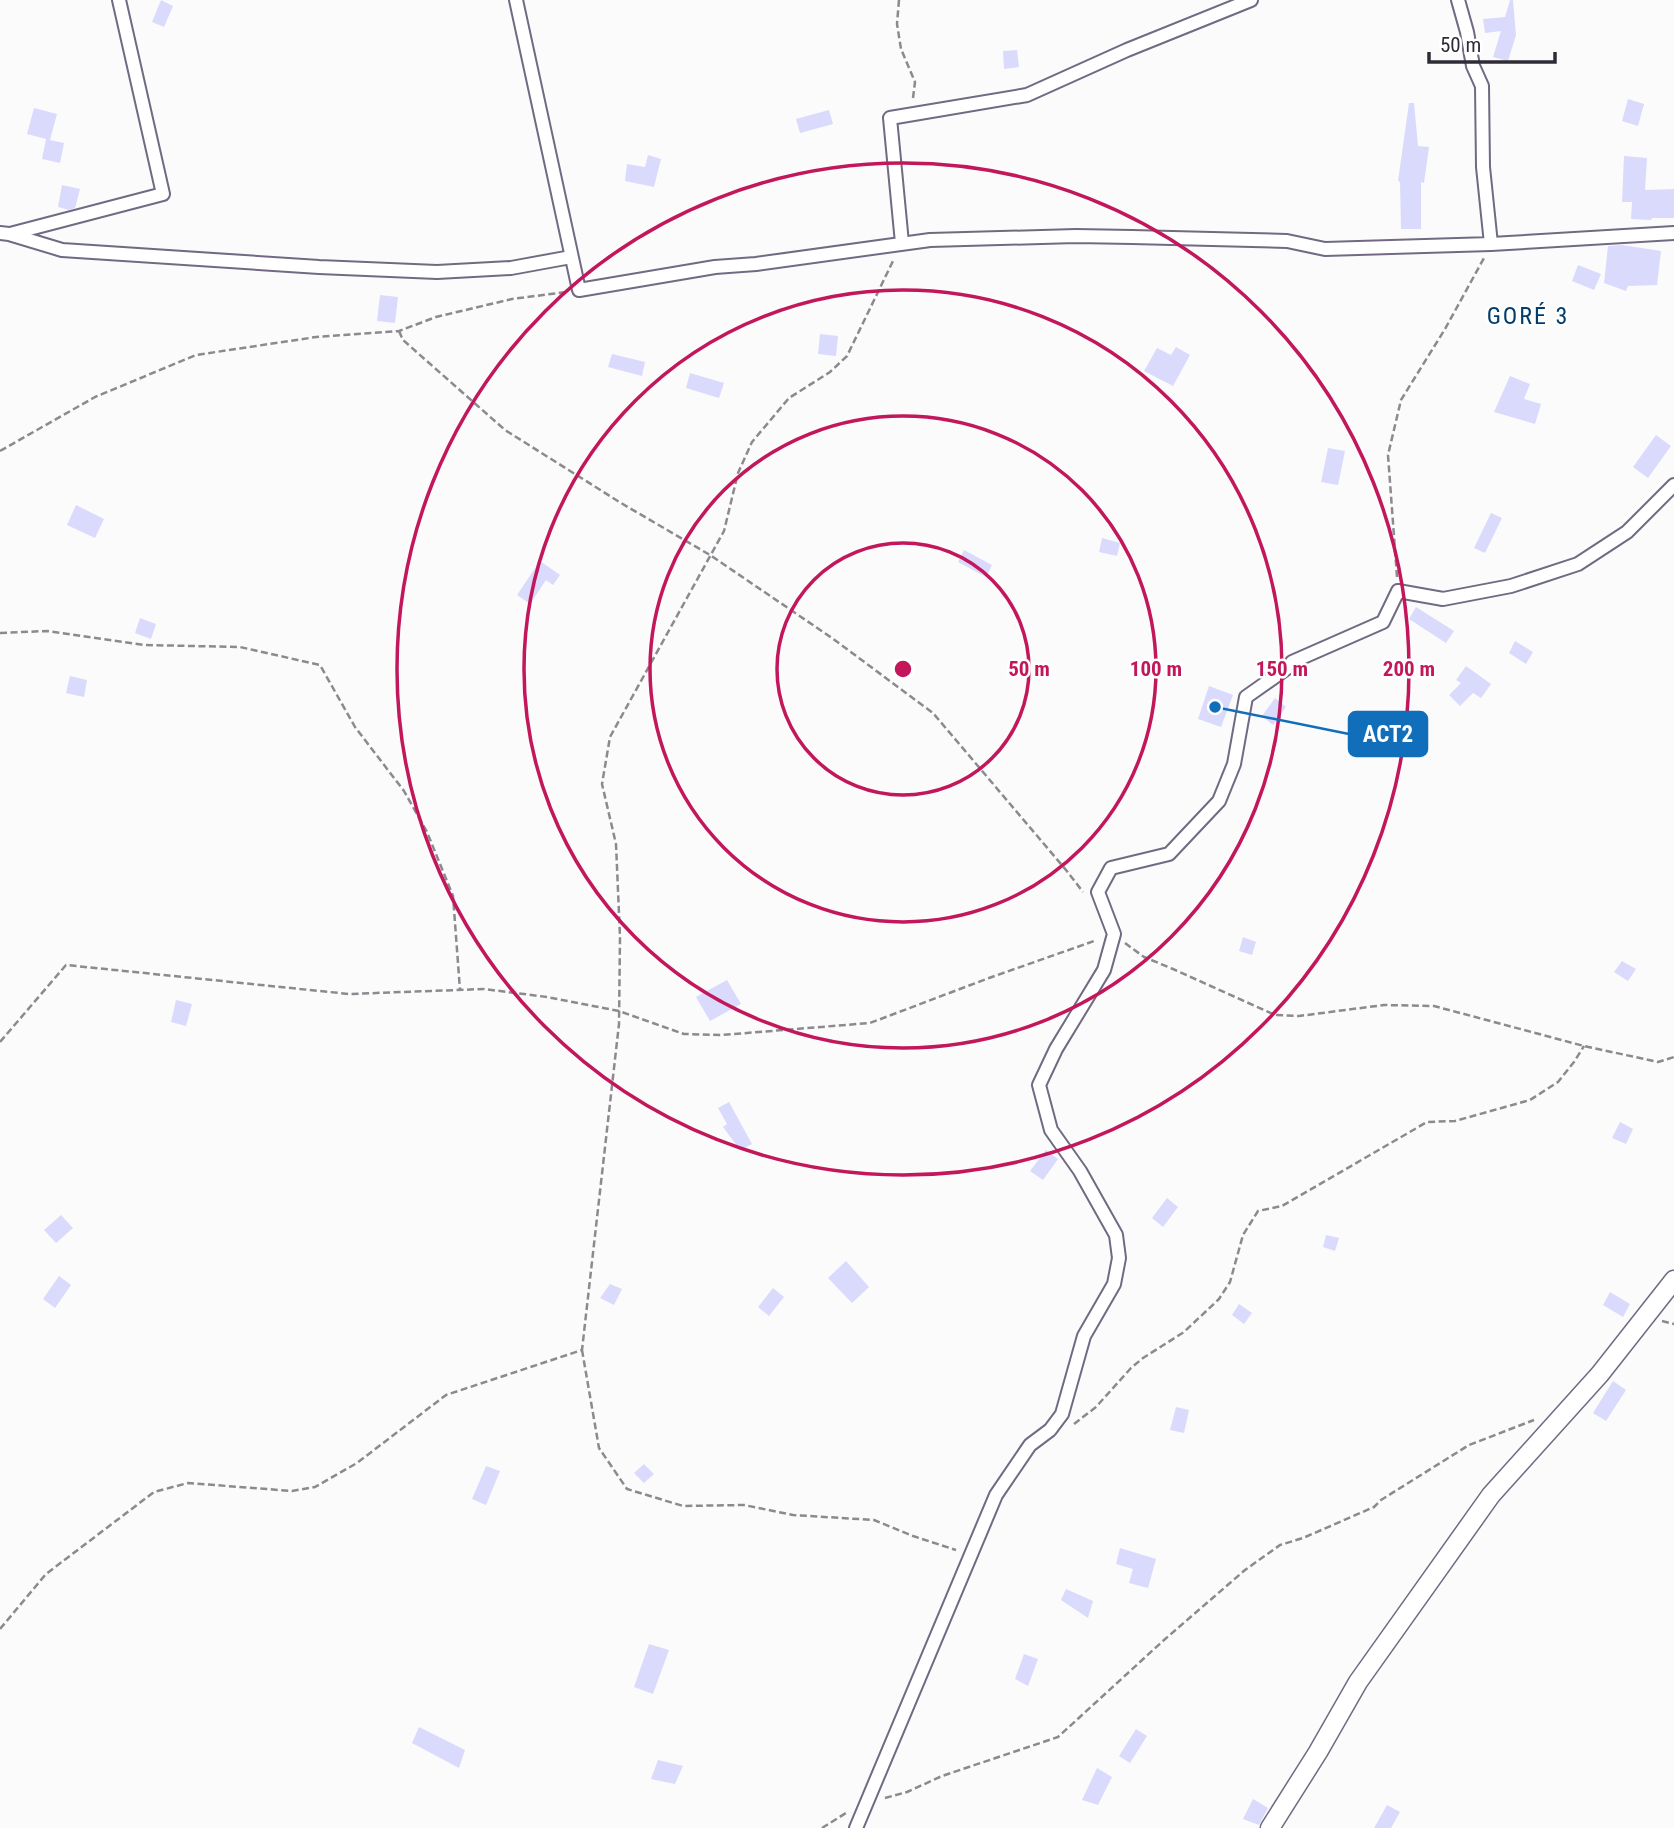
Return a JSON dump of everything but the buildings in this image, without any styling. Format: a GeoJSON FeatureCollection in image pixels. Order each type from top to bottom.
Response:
{"type":"FeatureCollection","features":[{"type":"Feature","properties":{"kind":"main road"},"geometry":{"type":"LineString","coordinates":[[1270,1828],[1358,1682],[1491,1495],[1600,1374],[1674,1280]]}},
{"type":"Feature","properties":{"kind":"street"},"geometry":{"type":"LineString","coordinates":[[5,234],[163,194],[119,0]]}},
{"type":"Feature","properties":{"kind":"street"},"geometry":{"type":"LineString","coordinates":[[516,0],[579,290],[715,267],[756,264],[930,240],[1076,236],[1287,240],[1325,249],[1491,244],[1674,233]]}},
{"type":"Feature","properties":{"kind":"street"},"geometry":{"type":"LineString","coordinates":[[902,243],[890,118],[1027,95],[1126,50],[1251,0]]}},
{"type":"Feature","properties":{"kind":"street"},"geometry":{"type":"LineString","coordinates":[[1458,0],[1473,66],[1482,86],[1483,167],[1491,244]]}},
{"type":"Feature","properties":{"kind":"street"},"geometry":{"type":"LineString","coordinates":[[5,234],[62,250],[410,271],[511,268],[571,257]]}},
{"type":"Feature","properties":{"kind":"street"},"geometry":{"type":"LineString","coordinates":[[856,1828],[996,1495],[1030,1445],[1050,1430],[1062,1414],[1084,1336],[1114,1284],[1119,1258],[1116,1235],[1080,1171],[1051,1130],[1039,1085],[1056,1049],[1104,970],[1114,934],[1098,892],[1111,868],[1169,854],[1219,802],[1234,764],[1246,697],[1292,662],[1383,622],[1398,591],[1443,599],[1511,586],[1578,565],[1627,532],[1674,485]]}},
{"type":"Feature","properties":{"kind":"path"},"geometry":{"type":"LineString","coordinates":[[899,0],[897,24],[901,49],[915,82],[910,115]]}},
{"type":"Feature","properties":{"kind":"path"},"geometry":{"type":"LineString","coordinates":[[902,243],[847,356],[830,372],[789,398],[752,442],[738,473],[723,531],[610,737],[602,784],[616,844],[620,1024],[583,1350],[599,1448],[627,1489],[683,1506],[744,1505],[793,1515],[874,1520],[970,1555]]}},
{"type":"Feature","properties":{"kind":"path"},"geometry":{"type":"LineString","coordinates":[[1398,591],[1388,456],[1402,400],[1445,329],[1491,244]]}},
{"type":"Feature","properties":{"kind":"path"},"geometry":{"type":"LineString","coordinates":[[0,451],[95,397],[196,355],[316,337],[399,331],[436,317],[512,299],[579,290]]}},
{"type":"Feature","properties":{"kind":"path"},"geometry":{"type":"LineString","coordinates":[[399,331],[403,340],[505,430],[710,555],[832,638],[933,713],[1082,891]]}},
{"type":"Feature","properties":{"kind":"path"},"geometry":{"type":"LineString","coordinates":[[0,633],[47,631],[144,645],[240,647],[320,664],[355,727],[404,791],[427,832],[453,896],[460,989]]}},
{"type":"Feature","properties":{"kind":"path"},"geometry":{"type":"LineString","coordinates":[[0,1042],[66,965],[349,994],[484,989],[547,997],[620,1011],[684,1034],[722,1035],[870,1023],[1114,934],[1144,957],[1275,1015],[1299,1016],[1384,1005],[1434,1006],[1584,1046],[1658,1062],[1674,1057]]}},
{"type":"Feature","properties":{"kind":"path"},"geometry":{"type":"LineString","coordinates":[[1074,1424],[1096,1407],[1131,1368],[1184,1332],[1219,1299],[1230,1283],[1243,1235],[1258,1211],[1292,1201],[1427,1122],[1455,1121],[1530,1100],[1558,1082],[1584,1046]]}},
{"type":"Feature","properties":{"kind":"path"},"geometry":{"type":"LineString","coordinates":[[0,1629],[46,1574],[153,1492],[188,1483],[292,1491],[315,1487],[357,1463],[446,1395],[583,1350]]}},
{"type":"Feature","properties":{"kind":"path"},"geometry":{"type":"LineString","coordinates":[[867,1803],[908,1792],[942,1776],[1058,1737],[1194,1614],[1245,1570],[1280,1545],[1303,1538],[1374,1507],[1469,1444],[1541,1418]]}},
{"type":"Feature","properties":{"kind":"place","name":"ACT2"},"geometry":{"type":"Point","coordinates":[1215,707]}},
{"type":"Feature","properties":{"kind":"district","name":"GORÉ 3"},"geometry":{"type":"Point","coordinates":[1528,316]}}]}
